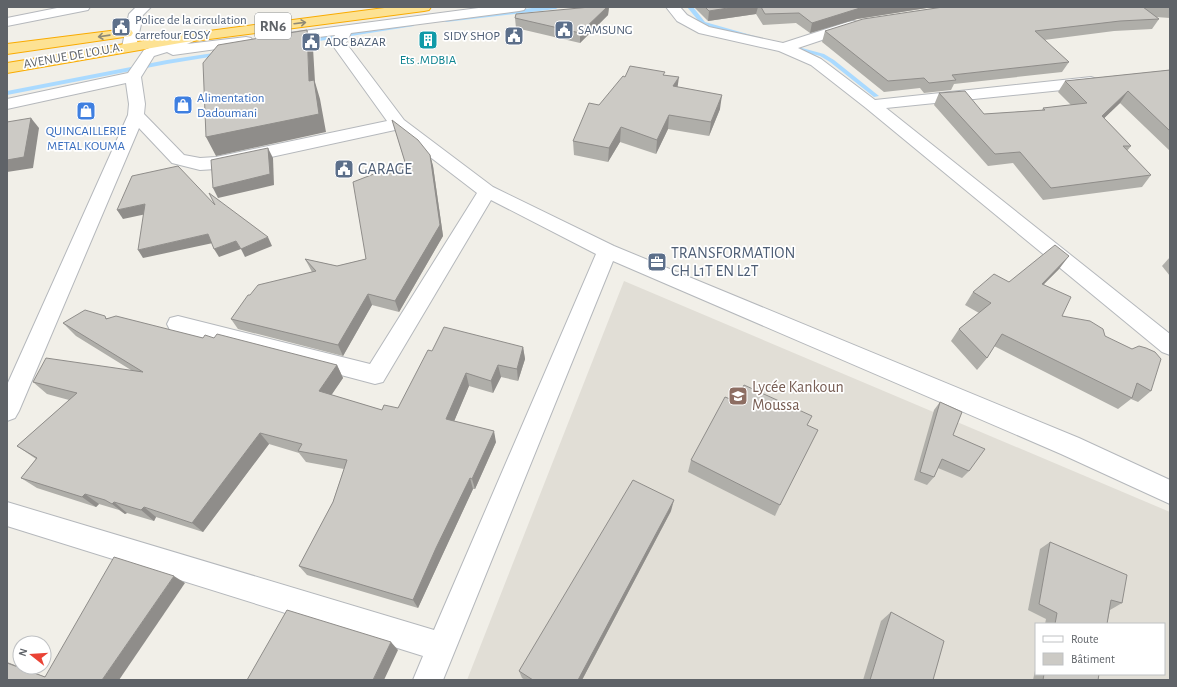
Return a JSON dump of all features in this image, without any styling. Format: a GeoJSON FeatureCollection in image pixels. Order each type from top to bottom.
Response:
{"type":"FeatureCollection","features":[{"type":"Feature","properties":{"kind":"highway","name":"RN6"},"geometry":{"type":"LineString","coordinates":[[171,27],[324,7]]}},
{"type":"Feature","properties":{"kind":"highway","name":"AVENUE DE L'O.U.A."},"geometry":{"type":"LineString","coordinates":[[7,49],[191,37],[424,7]]}},
{"type":"Feature","properties":{"kind":"highway","name":"AVENUE DE L'O.U.A."},"geometry":{"type":"LineString","coordinates":[[7,68],[130,40],[148,30]]}},
{"type":"Feature","properties":{"kind":"street"},"geometry":{"type":"LineString","coordinates":[[7,22],[83,7]]}},
{"type":"Feature","properties":{"kind":"street"},"geometry":{"type":"LineString","coordinates":[[144,7],[136,14],[130,40],[149,53],[519,7]]}},
{"type":"Feature","properties":{"kind":"street"},"geometry":{"type":"LineString","coordinates":[[673,7],[682,18],[704,30],[784,48],[816,62],[872,104],[1170,346]]}},
{"type":"Feature","properties":{"kind":"street"},"geometry":{"type":"LineString","coordinates":[[784,48],[836,30],[864,23]]}},
{"type":"Feature","properties":{"kind":"street"},"geometry":{"type":"LineString","coordinates":[[346,29],[338,43],[398,124],[487,190],[607,251],[1070,446],[1170,492]]}},
{"type":"Feature","properties":{"kind":"street"},"geometry":{"type":"LineString","coordinates":[[7,411],[136,115],[137,104],[133,77],[149,53],[191,37]]}},
{"type":"Feature","properties":{"kind":"street","name":"AVENUE DE L'O.U.A."},"geometry":{"type":"LineString","coordinates":[[7,104],[133,77]]}},
{"type":"Feature","properties":{"kind":"street"},"geometry":{"type":"LineString","coordinates":[[872,104],[1107,80]]}},
{"type":"Feature","properties":{"kind":"street"},"geometry":{"type":"LineString","coordinates":[[136,115],[178,159],[200,164],[216,163],[398,124]]}},
{"type":"Feature","properties":{"kind":"street"},"geometry":{"type":"LineString","coordinates":[[178,324],[375,375],[487,190]]}},
{"type":"Feature","properties":{"kind":"street"},"geometry":{"type":"LineString","coordinates":[[428,680],[607,251]]}},
{"type":"Feature","properties":{"kind":"street"},"geometry":{"type":"LineString","coordinates":[[7,514],[442,647]]}},
{"type":"Feature","properties":{"kind":"shaded area","name":"Lycée Kankoun Moussa"},"geometry":{"type":"Polygon","coordinates":[[[624,281],[1170,512],[1170,680],[467,680],[624,281]]]}},
{"type":"Feature","properties":{"kind":"building"},"geometry":{"type":"Polygon","coordinates":[[[590,7],[607,7],[580,33],[515,18],[516,14],[590,7]]]}},
{"type":"Feature","properties":{"kind":"building"},"geometry":{"type":"Polygon","coordinates":[[[705,7],[734,7],[709,11],[705,7]]]}},
{"type":"Feature","properties":{"kind":"building"},"geometry":{"type":"Polygon","coordinates":[[[761,7],[869,7],[860,8],[812,23],[799,13],[765,14],[761,7]]]}},
{"type":"Feature","properties":{"kind":"building"},"geometry":{"type":"Polygon","coordinates":[[[943,7],[1143,7],[1159,19],[1120,21],[1035,31],[1069,62],[952,75],[956,80],[929,83],[924,78],[888,81],[825,31],[863,19],[943,7]]]}},
{"type":"Feature","properties":{"kind":"building"},"geometry":{"type":"Polygon","coordinates":[[[307,30],[309,81],[314,80],[319,114],[206,137],[203,63],[218,45],[307,30]]]}},
{"type":"Feature","properties":{"kind":"building"},"geometry":{"type":"Polygon","coordinates":[[[630,66],[665,72],[663,75],[679,77],[673,86],[722,95],[711,122],[669,115],[657,140],[621,127],[609,148],[573,141],[589,103],[599,105],[623,76],[625,77],[630,66]]]}},
{"type":"Feature","properties":{"kind":"building"},"geometry":{"type":"Polygon","coordinates":[[[1170,70],[1170,131],[1128,91],[1102,116],[1131,146],[1123,146],[1151,175],[1051,188],[1020,152],[995,154],[939,93],[965,91],[984,114],[1045,110],[1043,108],[1087,103],[1065,81],[1170,70]]]}},
{"type":"Feature","properties":{"kind":"building"},"geometry":{"type":"Polygon","coordinates":[[[31,118],[24,157],[7,160],[7,122],[31,118]]]}},
{"type":"Feature","properties":{"kind":"building"},"geometry":{"type":"Polygon","coordinates":[[[392,120],[418,140],[430,155],[440,225],[395,301],[368,294],[338,345],[231,319],[248,295],[250,295],[258,285],[316,271],[305,259],[337,266],[366,259],[353,182],[405,162],[392,120]]]}},
{"type":"Feature","properties":{"kind":"building"},"geometry":{"type":"Polygon","coordinates":[[[268,148],[270,174],[213,188],[211,160],[268,148]]]}},
{"type":"Feature","properties":{"kind":"building"},"geometry":{"type":"Polygon","coordinates":[[[178,166],[215,205],[209,193],[268,237],[241,249],[236,241],[214,249],[208,234],[138,250],[145,204],[117,210],[132,176],[178,166]]]}},
{"type":"Feature","properties":{"kind":"building"},"geometry":{"type":"Polygon","coordinates":[[[1055,245],[1069,256],[1042,284],[1071,297],[1062,316],[1090,321],[1103,329],[1105,336],[1132,349],[1139,346],[1155,352],[1161,359],[1151,391],[1137,383],[1132,398],[1002,334],[987,358],[959,329],[991,303],[973,292],[994,274],[1009,282],[1055,245]]]}},
{"type":"Feature","properties":{"kind":"building"},"geometry":{"type":"Polygon","coordinates":[[[85,310],[105,316],[106,319],[116,316],[203,338],[205,335],[214,338],[217,334],[337,365],[319,391],[382,410],[384,405],[398,408],[428,350],[432,351],[444,327],[523,347],[517,369],[498,365],[491,381],[466,373],[446,419],[494,431],[472,479],[470,478],[436,548],[413,600],[299,566],[333,502],[347,460],[298,451],[302,444],[260,433],[192,523],[144,507],[141,510],[114,502],[112,504],[105,500],[85,494],[82,497],[21,478],[37,458],[17,446],[77,393],[33,382],[46,358],[143,372],[63,323],[85,310]]]}},
{"type":"Feature","properties":{"kind":"building"},"geometry":{"type":"Polygon","coordinates":[[[744,385],[812,416],[807,425],[818,430],[780,505],[691,460],[725,397],[735,401],[744,385]]]}},
{"type":"Feature","properties":{"kind":"building"},"geometry":{"type":"Polygon","coordinates":[[[940,402],[962,412],[953,435],[985,449],[969,471],[942,459],[934,477],[920,472],[940,402]]]}},
{"type":"Feature","properties":{"kind":"building"},"geometry":{"type":"Polygon","coordinates":[[[633,480],[674,500],[578,680],[533,680],[519,671],[633,480]]]}},
{"type":"Feature","properties":{"kind":"building"},"geometry":{"type":"Polygon","coordinates":[[[1050,542],[1127,575],[1122,603],[1111,600],[1107,623],[1055,623],[1057,613],[1039,604],[1050,542]]]}},
{"type":"Feature","properties":{"kind":"building"},"geometry":{"type":"Polygon","coordinates":[[[114,557],[174,576],[102,680],[7,680],[7,663],[12,665],[12,675],[40,675],[45,677],[46,675],[52,675],[52,665],[114,557]]]}},
{"type":"Feature","properties":{"kind":"building"},"geometry":{"type":"Polygon","coordinates":[[[287,610],[391,642],[373,680],[247,680],[287,610]]]}},
{"type":"Feature","properties":{"kind":"building"},"geometry":{"type":"Polygon","coordinates":[[[891,612],[944,641],[933,680],[870,680],[891,612]]]}},
{"type":"Feature","properties":{"kind":"building"},"geometry":{"type":"Polygon","coordinates":[[[1044,675],[1099,675],[1098,680],[1043,680],[1044,675]]]}},
{"type":"Feature","properties":{"kind":"waterway"},"geometry":{"type":"LineString","coordinates":[[446,20],[556,7]]}},
{"type":"Feature","properties":{"kind":"waterway"},"geometry":{"type":"LineString","coordinates":[[690,7],[703,23],[765,40]]}},
{"type":"Feature","properties":{"kind":"waterway"},"geometry":{"type":"LineString","coordinates":[[300,42],[412,25]]}},
{"type":"Feature","properties":{"kind":"waterway"},"geometry":{"type":"LineString","coordinates":[[791,47],[822,55],[832,61],[876,96]]}},
{"type":"Feature","properties":{"kind":"waterway"},"geometry":{"type":"LineString","coordinates":[[7,93],[167,62],[220,54]]}},
{"type":"Feature","properties":{"kind":"place","name":"Police de la circulation carrefour EOSY"},"geometry":{"type":"Point","coordinates":[121,27]}},
{"type":"Feature","properties":{"kind":"place","name":"SAMSUNG"},"geometry":{"type":"Point","coordinates":[564,30]}},
{"type":"Feature","properties":{"kind":"place","name":"SIDY SHOP"},"geometry":{"type":"Point","coordinates":[514,36]}},
{"type":"Feature","properties":{"kind":"place","name":"Ets .MDBIA"},"geometry":{"type":"Point","coordinates":[428,40]}},
{"type":"Feature","properties":{"kind":"place","name":"ADC BAZAR"},"geometry":{"type":"Point","coordinates":[311,42]}},
{"type":"Feature","properties":{"kind":"place","name":"Alimentation Dadoumani"},"geometry":{"type":"Point","coordinates":[183,105]}},
{"type":"Feature","properties":{"kind":"place","name":"QUINCAILLERIE METAL KOUMA"},"geometry":{"type":"Point","coordinates":[86,111]}},
{"type":"Feature","properties":{"kind":"place","name":"GARAGE"},"geometry":{"type":"Point","coordinates":[344,169]}},
{"type":"Feature","properties":{"kind":"place","name":"TRANSFORMATION CH L1T EN L2T"},"geometry":{"type":"Point","coordinates":[657,262]}},
{"type":"Feature","properties":{"kind":"place","name":"Lycée Kankoun Moussa"},"geometry":{"type":"Point","coordinates":[738,396]}}]}
